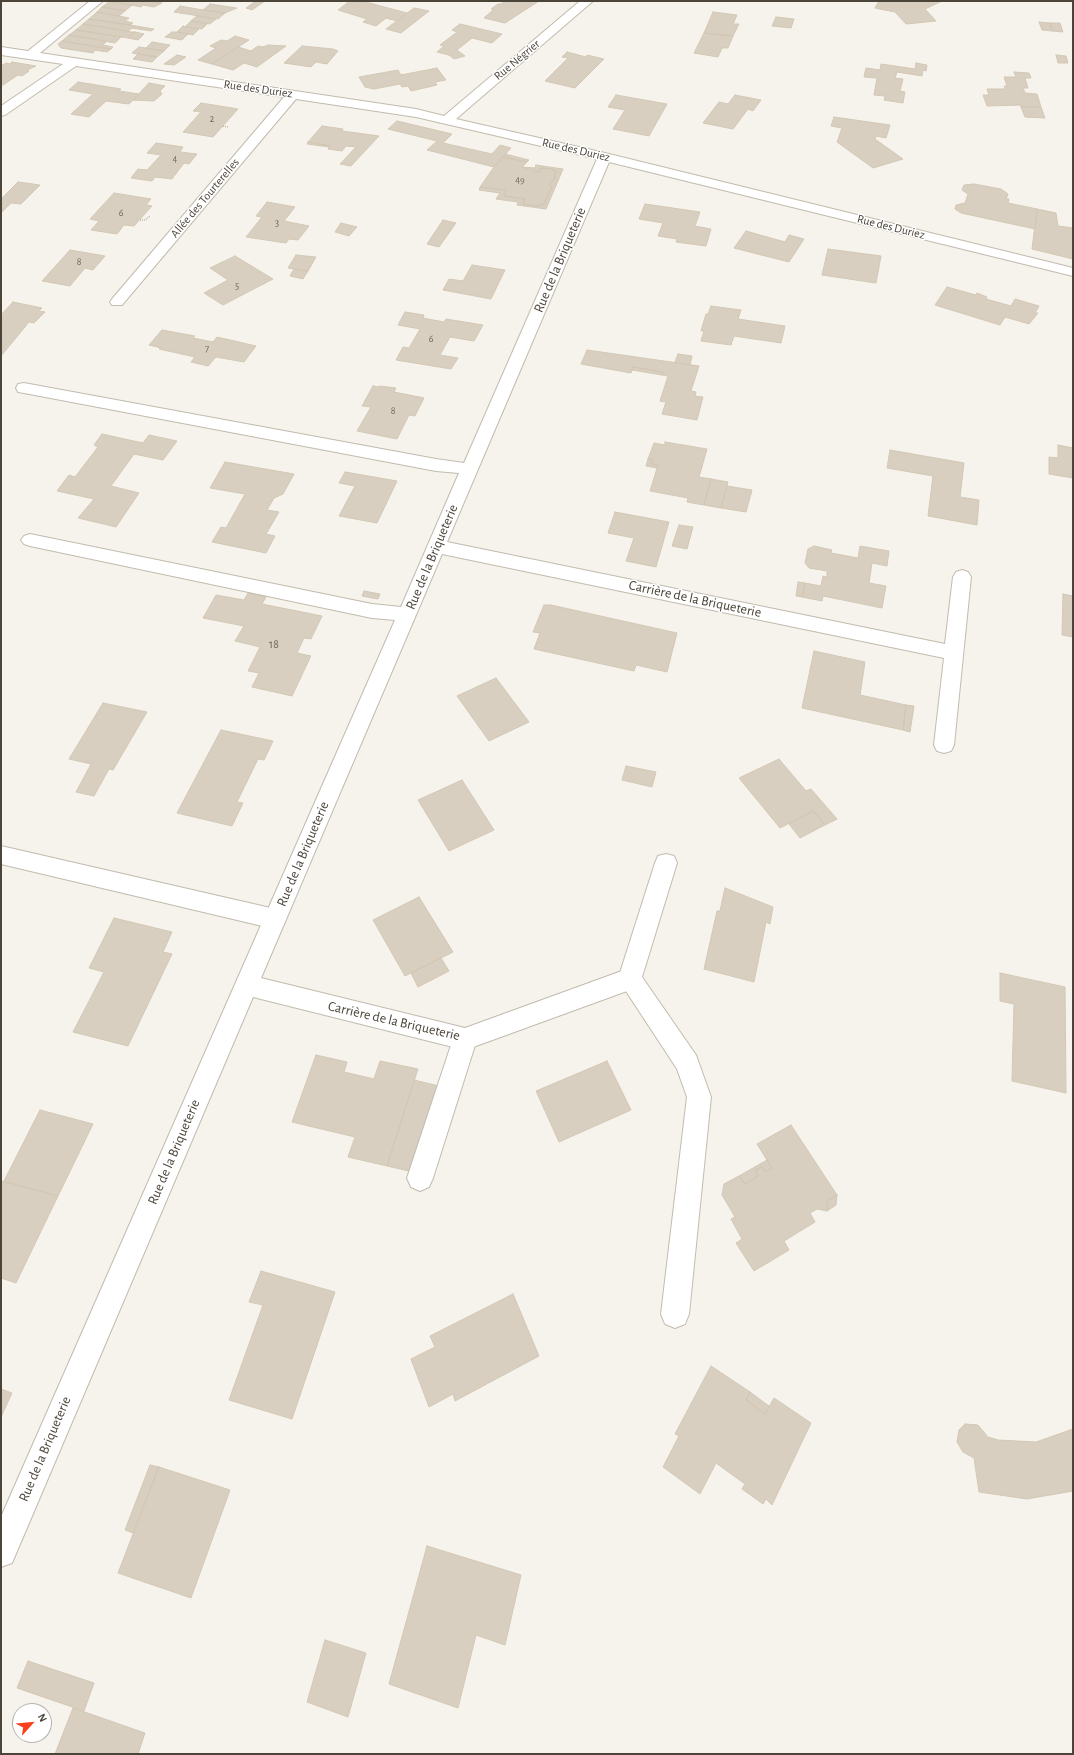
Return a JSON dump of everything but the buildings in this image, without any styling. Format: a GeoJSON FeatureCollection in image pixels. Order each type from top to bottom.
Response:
{"type":"FeatureCollection","features":[{"type":"Feature","properties":{"kind":"street"},"geometry":{"type":"LineString","coordinates":[[31,55],[97,1]]}},
{"type":"Feature","properties":{"kind":"street","name":"Rue Négrier"},"geometry":{"type":"LineString","coordinates":[[447,120],[587,1]]}},
{"type":"Feature","properties":{"kind":"street","name":"Rue des Duriez"},"geometry":{"type":"LineString","coordinates":[[1,51],[391,109],[447,120],[605,157],[1073,272]]}},
{"type":"Feature","properties":{"kind":"street"},"geometry":{"type":"LineString","coordinates":[[1,112],[73,62]]}},
{"type":"Feature","properties":{"kind":"street","name":"Allée des Tourterelles"},"geometry":{"type":"LineString","coordinates":[[117,302],[293,94]]}},
{"type":"Feature","properties":{"kind":"street","name":"Rue de la Briqueterie"},"geometry":{"type":"LineString","coordinates":[[1,1552],[605,157]]}},
{"type":"Feature","properties":{"kind":"street"},"geometry":{"type":"LineString","coordinates":[[24,388],[397,458],[470,469]]}},
{"type":"Feature","properties":{"kind":"street"},"geometry":{"type":"LineString","coordinates":[[30,540],[372,611],[407,614]]}},
{"type":"Feature","properties":{"kind":"street","name":"Carrière de la Briqueterie"},"geometry":{"type":"LineString","coordinates":[[436,546],[954,652]]}},
{"type":"Feature","properties":{"kind":"street"},"geometry":{"type":"LineString","coordinates":[[944,745],[962,577]]}},
{"type":"Feature","properties":{"kind":"street"},"geometry":{"type":"LineString","coordinates":[[1,855],[275,919]]}},
{"type":"Feature","properties":{"kind":"street"},"geometry":{"type":"LineString","coordinates":[[666,863],[630,979],[687,1063],[699,1097],[675,1314]]}},
{"type":"Feature","properties":{"kind":"street","name":"Carrière de la Briqueterie"},"geometry":{"type":"LineString","coordinates":[[246,985],[465,1039],[630,979]]}},
{"type":"Feature","properties":{"kind":"street"},"geometry":{"type":"LineString","coordinates":[[420,1178],[465,1039]]}}]}
